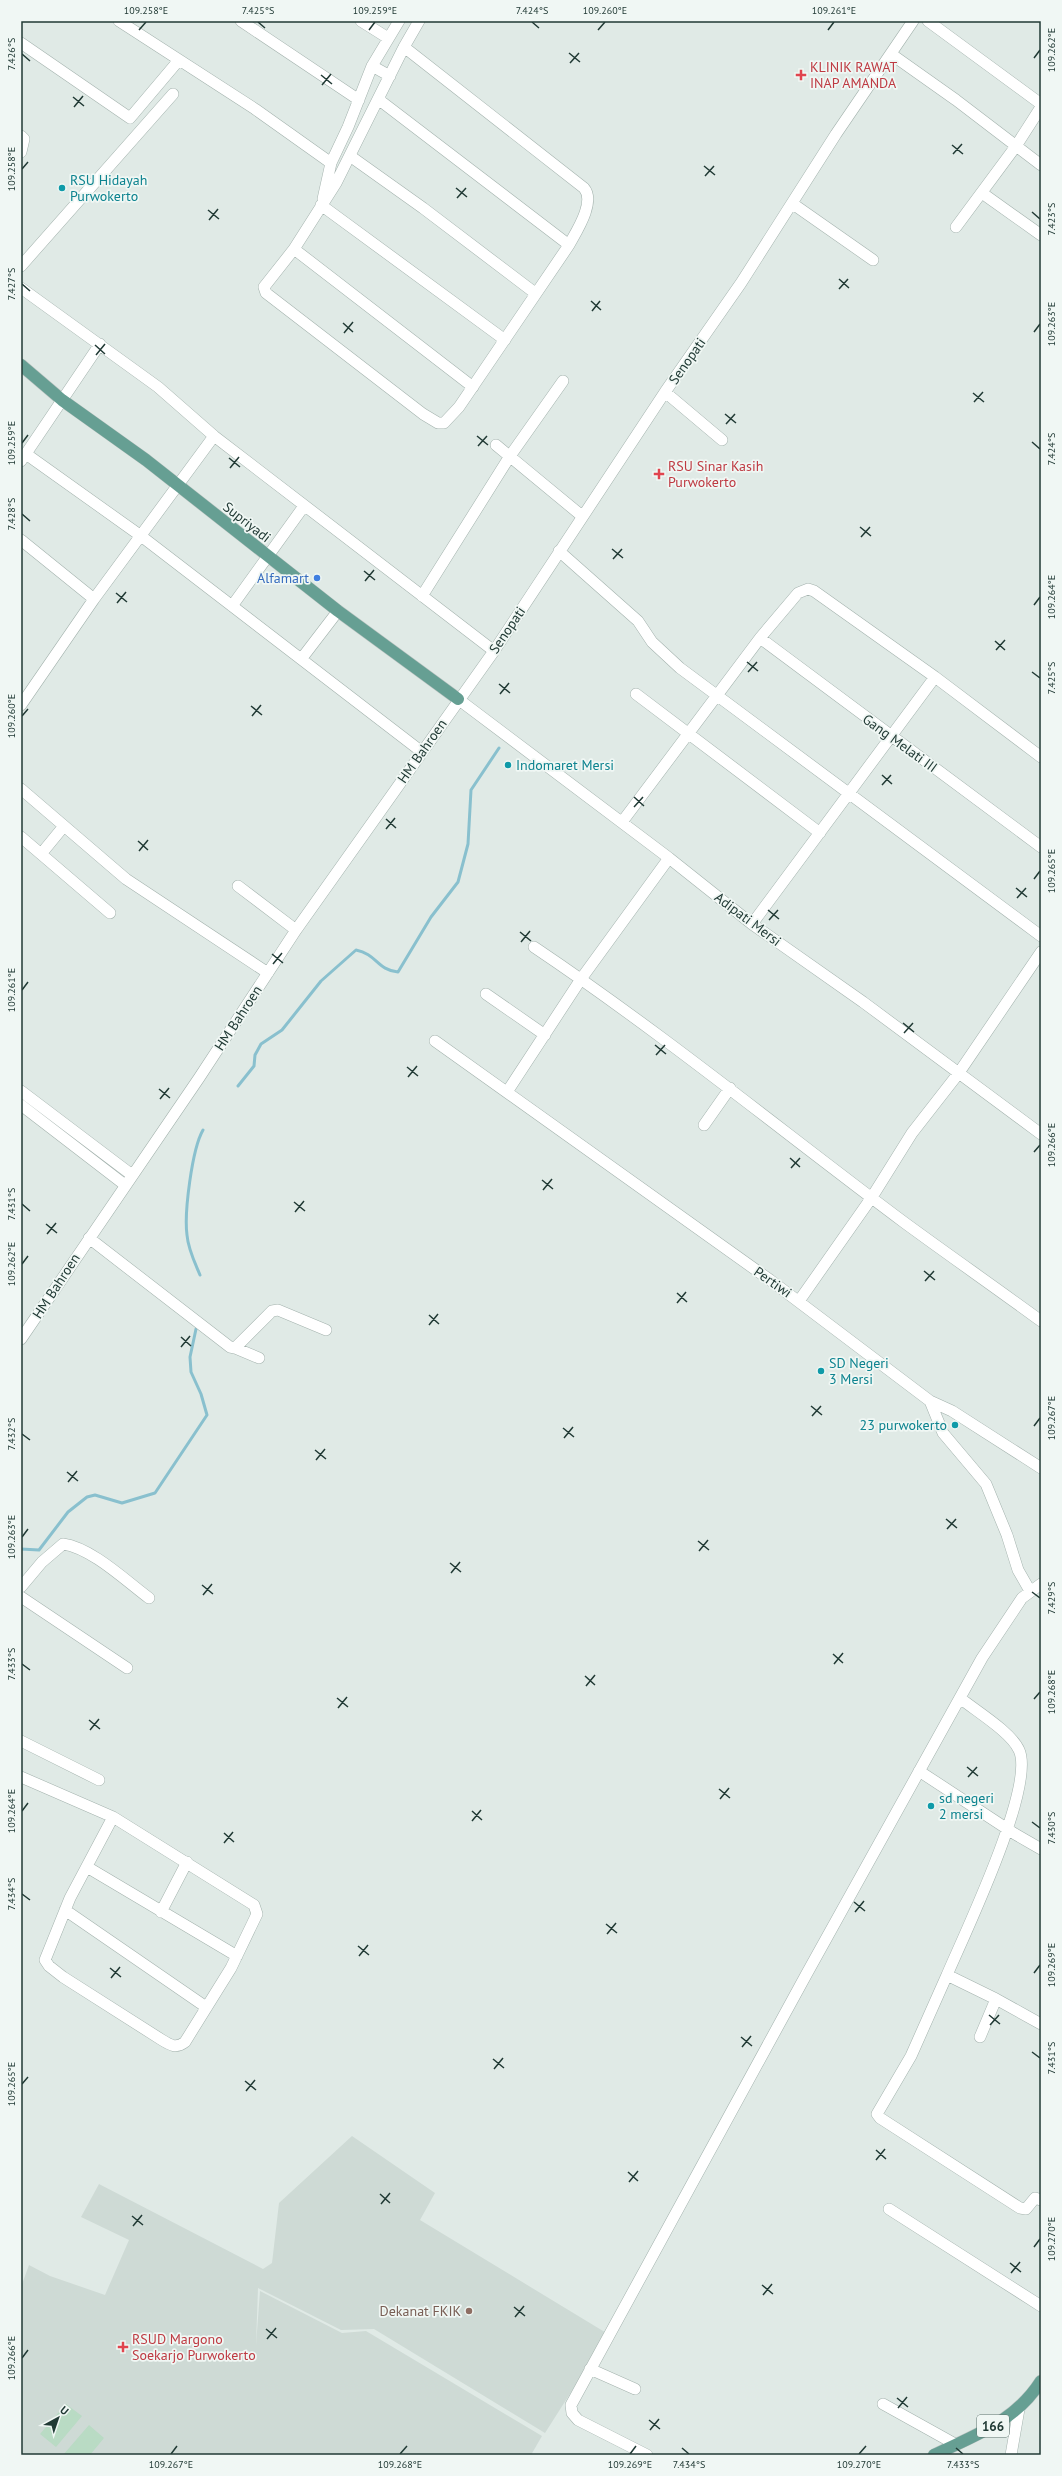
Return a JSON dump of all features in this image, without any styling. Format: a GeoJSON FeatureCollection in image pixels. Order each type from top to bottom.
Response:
{"type":"FeatureCollection","features":[{"type":"Feature","properties":{"kind":"main road","name":"Supriyadi"},"geometry":{"type":"LineString","coordinates":[[21,365],[62,400],[146,460],[338,612],[458,699]]}},
{"type":"Feature","properties":{"kind":"main road","name":"166"},"geometry":{"type":"LineString","coordinates":[[934,2455],[998,2424],[1019,2410],[1039,2388]]}},
{"type":"Feature","properties":{"kind":"street"},"geometry":{"type":"LineString","coordinates":[[119,21],[255,109],[330,163]]}},
{"type":"Feature","properties":{"kind":"street"},"geometry":{"type":"LineString","coordinates":[[241,21],[360,100]]}},
{"type":"Feature","properties":{"kind":"street"},"geometry":{"type":"LineString","coordinates":[[361,21],[388,38]]}},
{"type":"Feature","properties":{"kind":"street"},"geometry":{"type":"LineString","coordinates":[[321,205],[330,163],[360,100],[372,66],[399,21]]}},
{"type":"Feature","properties":{"kind":"street"},"geometry":{"type":"LineString","coordinates":[[404,47],[584,188],[588,202],[569,245],[535,293],[473,387],[448,421],[438,422],[423,414],[266,293],[264,287],[294,249],[350,156],[404,47],[419,21]]}},
{"type":"Feature","properties":{"kind":"street","name":"Senopati"},"geometry":{"type":"LineString","coordinates":[[458,699],[494,651],[582,516],[793,204],[913,21]]}},
{"type":"Feature","properties":{"kind":"street"},"geometry":{"type":"LineString","coordinates":[[928,21],[1041,104]]}},
{"type":"Feature","properties":{"kind":"street"},"geometry":{"type":"LineString","coordinates":[[21,43],[130,118],[179,60]]}},
{"type":"Feature","properties":{"kind":"street"},"geometry":{"type":"LineString","coordinates":[[891,54],[1041,165]]}},
{"type":"Feature","properties":{"kind":"street"},"geometry":{"type":"LineString","coordinates":[[372,66],[390,76]]}},
{"type":"Feature","properties":{"kind":"street"},"geometry":{"type":"LineString","coordinates":[[21,266],[172,94]]}},
{"type":"Feature","properties":{"kind":"street"},"geometry":{"type":"LineString","coordinates":[[378,99],[569,245]]}},
{"type":"Feature","properties":{"kind":"street"},"geometry":{"type":"LineString","coordinates":[[956,227],[1016,146],[1041,107]]}},
{"type":"Feature","properties":{"kind":"street"},"geometry":{"type":"LineString","coordinates":[[348,127],[361,136]]}},
{"type":"Feature","properties":{"kind":"street"},"geometry":{"type":"LineString","coordinates":[[21,136],[24,139],[21,152]]}},
{"type":"Feature","properties":{"kind":"street"},"geometry":{"type":"LineString","coordinates":[[350,156],[423,208],[535,293]]}},
{"type":"Feature","properties":{"kind":"street"},"geometry":{"type":"LineString","coordinates":[[982,193],[1041,235]]}},
{"type":"Feature","properties":{"kind":"street"},"geometry":{"type":"LineString","coordinates":[[793,204],[873,260]]}},
{"type":"Feature","properties":{"kind":"street"},"geometry":{"type":"LineString","coordinates":[[321,205],[505,340]]}},
{"type":"Feature","properties":{"kind":"street"},"geometry":{"type":"LineString","coordinates":[[294,249],[473,387]]}},
{"type":"Feature","properties":{"kind":"street"},"geometry":{"type":"LineString","coordinates":[[21,288],[100,344],[158,388],[214,436],[494,651]]}},
{"type":"Feature","properties":{"kind":"street"},"geometry":{"type":"LineString","coordinates":[[100,344],[24,452],[141,536],[302,658],[422,752]]}},
{"type":"Feature","properties":{"kind":"street"},"geometry":{"type":"LineString","coordinates":[[422,596],[510,456],[563,381]]}},
{"type":"Feature","properties":{"kind":"street"},"geometry":{"type":"LineString","coordinates":[[665,392],[722,440]]}},
{"type":"Feature","properties":{"kind":"street"},"geometry":{"type":"LineString","coordinates":[[21,705],[94,599],[214,436]]}},
{"type":"Feature","properties":{"kind":"street"},"geometry":{"type":"LineString","coordinates":[[496,445],[582,516]]}},
{"type":"Feature","properties":{"kind":"street"},"geometry":{"type":"LineString","coordinates":[[232,606],[304,506]]}},
{"type":"Feature","properties":{"kind":"street"},"geometry":{"type":"LineString","coordinates":[[21,540],[94,599]]}},
{"type":"Feature","properties":{"kind":"street"},"geometry":{"type":"LineString","coordinates":[[559,551],[638,620],[658,649],[715,695],[1041,936]]}},
{"type":"Feature","properties":{"kind":"street"},"geometry":{"type":"LineString","coordinates":[[622,822],[687,732],[760,638],[798,593],[808,589],[814,591],[935,677],[1041,757]]}},
{"type":"Feature","properties":{"kind":"street"},"geometry":{"type":"LineString","coordinates":[[302,658],[338,612]]}},
{"type":"Feature","properties":{"kind":"street","name":"Gang Melati III"},"geometry":{"type":"LineString","coordinates":[[760,638],[890,737],[1041,847]]}},
{"type":"Feature","properties":{"kind":"street"},"geometry":{"type":"LineString","coordinates":[[752,924],[935,677]]}},
{"type":"Feature","properties":{"kind":"street"},"geometry":{"type":"LineString","coordinates":[[636,694],[820,833]]}},
{"type":"Feature","properties":{"kind":"street","name":"HM Bahroen"},"geometry":{"type":"LineString","coordinates":[[21,1339],[296,930],[458,699]]}},
{"type":"Feature","properties":{"kind":"street","name":"Adipati Mersi"},"geometry":{"type":"LineString","coordinates":[[458,699],[622,822],[752,924],[863,1002],[958,1074],[1041,1134]]}},
{"type":"Feature","properties":{"kind":"street"},"geometry":{"type":"LineString","coordinates":[[21,789],[126,879],[268,973]]}},
{"type":"Feature","properties":{"kind":"street"},"geometry":{"type":"LineString","coordinates":[[41,854],[64,826]]}},
{"type":"Feature","properties":{"kind":"street"},"geometry":{"type":"LineString","coordinates":[[21,837],[110,913]]}},
{"type":"Feature","properties":{"kind":"street"},"geometry":{"type":"LineString","coordinates":[[507,1092],[581,979],[669,858]]}},
{"type":"Feature","properties":{"kind":"street"},"geometry":{"type":"LineString","coordinates":[[238,886],[296,930]]}},
{"type":"Feature","properties":{"kind":"street"},"geometry":{"type":"LineString","coordinates":[[534,947],[581,979],[730,1088],[872,1196],[1041,1321]]}},
{"type":"Feature","properties":{"kind":"street"},"geometry":{"type":"LineString","coordinates":[[798,1301],[872,1196],[912,1133],[958,1074],[1041,952]]}},
{"type":"Feature","properties":{"kind":"street"},"geometry":{"type":"LineString","coordinates":[[486,994],[545,1036]]}},
{"type":"Feature","properties":{"kind":"street","name":"Pertiwi"},"geometry":{"type":"LineString","coordinates":[[435,1041],[798,1301],[930,1401],[952,1411],[1041,1468]]}},
{"type":"Feature","properties":{"kind":"street"},"geometry":{"type":"LineString","coordinates":[[704,1125],[730,1088]]}},
{"type":"Feature","properties":{"kind":"street"},"geometry":{"type":"LineString","coordinates":[[21,1090],[132,1175]]}},
{"type":"Feature","properties":{"kind":"street"},"geometry":{"type":"LineString","coordinates":[[21,1105],[125,1185]]}},
{"type":"Feature","properties":{"kind":"street"},"geometry":{"type":"LineString","coordinates":[[89,1238],[222,1342],[259,1358]]}},
{"type":"Feature","properties":{"kind":"street"},"geometry":{"type":"LineString","coordinates":[[235,1348],[272,1310],[278,1310],[326,1330]]}},
{"type":"Feature","properties":{"kind":"street"},"geometry":{"type":"LineString","coordinates":[[930,1401],[943,1433],[986,1484],[1007,1535],[1018,1570],[1030,1591]]}},
{"type":"Feature","properties":{"kind":"street"},"geometry":{"type":"LineString","coordinates":[[21,1587],[54,1550],[63,1544],[73,1546],[88,1554],[149,1598]]}},
{"type":"Feature","properties":{"kind":"street"},"geometry":{"type":"LineString","coordinates":[[647,2455],[578,2420],[572,2413],[571,2405],[982,1658],[1022,1598],[1041,1584]]}},
{"type":"Feature","properties":{"kind":"street"},"geometry":{"type":"LineString","coordinates":[[21,1597],[127,1668]]}},
{"type":"Feature","properties":{"kind":"street"},"geometry":{"type":"LineString","coordinates":[[960,1698],[1008,1736],[1021,1754],[1019,1792],[1012,1832],[910,2056],[877,2114],[880,2118],[1020,2208],[1026,2209],[1034,2198],[1041,2200]]}},
{"type":"Feature","properties":{"kind":"street"},"geometry":{"type":"LineString","coordinates":[[21,1741],[99,1780]]}},
{"type":"Feature","properties":{"kind":"street"},"geometry":{"type":"LineString","coordinates":[[919,1771],[1012,1832],[1041,1849]]}},
{"type":"Feature","properties":{"kind":"street"},"geometry":{"type":"LineString","coordinates":[[21,1777],[113,1817],[254,1905],[257,1914],[237,1956],[185,2042],[179,2046],[172,2046],[63,1977],[49,1966],[46,1960],[65,1910],[113,1817]]}},
{"type":"Feature","properties":{"kind":"street"},"geometry":{"type":"LineString","coordinates":[[161,1912],[187,1862]]}},
{"type":"Feature","properties":{"kind":"street"},"geometry":{"type":"LineString","coordinates":[[87,1867],[237,1956]]}},
{"type":"Feature","properties":{"kind":"street"},"geometry":{"type":"LineString","coordinates":[[65,1910],[206,2007]]}},
{"type":"Feature","properties":{"kind":"street"},"geometry":{"type":"LineString","coordinates":[[947,1976],[996,1999],[1041,2024]]}},
{"type":"Feature","properties":{"kind":"street"},"geometry":{"type":"LineString","coordinates":[[980,2037],[996,1999]]}},
{"type":"Feature","properties":{"kind":"street"},"geometry":{"type":"LineString","coordinates":[[889,2208],[1041,2306]]}},
{"type":"Feature","properties":{"kind":"street"},"geometry":{"type":"LineString","coordinates":[[590,2369],[635,2389]]}},
{"type":"Feature","properties":{"kind":"street"},"geometry":{"type":"LineString","coordinates":[[882,2404],[955,2444]]}},
{"type":"Feature","properties":{"kind":"street"},"geometry":{"type":"LineString","coordinates":[[1010,2455],[1019,2410]]}},
{"type":"Feature","properties":{"kind":"shaded area"},"geometry":{"type":"Polygon","coordinates":[[[352,2136],[435,2193],[420,2220],[608,2334],[545,2433],[374,2329],[341,2330],[258,2288],[256,2345],[260,2291],[342,2333],[366,2331],[542,2436],[531,2455],[21,2455],[21,2287],[29,2265],[50,2276],[105,2295],[129,2240],[81,2217],[99,2184],[263,2269],[272,2263],[279,2203],[352,2136]]]}},
{"type":"Feature","properties":{"kind":"green space"},"geometry":{"type":"Polygon","coordinates":[[[66,2404],[82,2416],[56,2447],[40,2434],[66,2404]]]}},
{"type":"Feature","properties":{"kind":"green space"},"geometry":{"type":"Polygon","coordinates":[[[89,2425],[104,2438],[90,2455],[63,2455],[89,2425]]]}},
{"type":"Feature","properties":{"kind":"waterway"},"geometry":{"type":"LineString","coordinates":[[238,1086],[254,1066],[255,1055],[261,1044],[282,1030],[321,981],[356,950],[363,952],[391,971],[398,972],[431,917],[458,882],[468,844],[471,790],[499,748]]}},
{"type":"Feature","properties":{"kind":"waterway"},"geometry":{"type":"LineString","coordinates":[[200,1275],[192,1256],[186,1225],[192,1166],[195,1151],[203,1130]]}},
{"type":"Feature","properties":{"kind":"waterway"},"geometry":{"type":"LineString","coordinates":[[21,1549],[39,1550],[68,1512],[87,1497],[95,1495],[122,1503],[155,1493],[207,1415],[201,1394],[191,1372],[190,1357],[196,1329]]}},
{"type":"Feature","properties":{"kind":"place","name":"KLINIK RAWAT INAP AMANDA"},"geometry":{"type":"Point","coordinates":[801,75]}},
{"type":"Feature","properties":{"kind":"place","name":"RSU Hidayah Purwokerto"},"geometry":{"type":"Point","coordinates":[62,188]}},
{"type":"Feature","properties":{"kind":"place","name":"RSU Sinar Kasih Purwokerto"},"geometry":{"type":"Point","coordinates":[659,474]}},
{"type":"Feature","properties":{"kind":"place","name":"Alfamart"},"geometry":{"type":"Point","coordinates":[317,578]}},
{"type":"Feature","properties":{"kind":"place","name":"Indomaret Mersi"},"geometry":{"type":"Point","coordinates":[508,765]}},
{"type":"Feature","properties":{"kind":"place","name":"SD Negeri 3 Mersi"},"geometry":{"type":"Point","coordinates":[821,1371]}},
{"type":"Feature","properties":{"kind":"place","name":"23 purwokerto"},"geometry":{"type":"Point","coordinates":[955,1425]}},
{"type":"Feature","properties":{"kind":"place","name":"sd negeri 2 mersi"},"geometry":{"type":"Point","coordinates":[931,1806]}},
{"type":"Feature","properties":{"kind":"place","name":"Dekanat FKIK"},"geometry":{"type":"Point","coordinates":[469,2311]}},
{"type":"Feature","properties":{"kind":"place","name":"RSUD Margono Soekarjo Purwokerto"},"geometry":{"type":"Point","coordinates":[123,2347]}}]}
